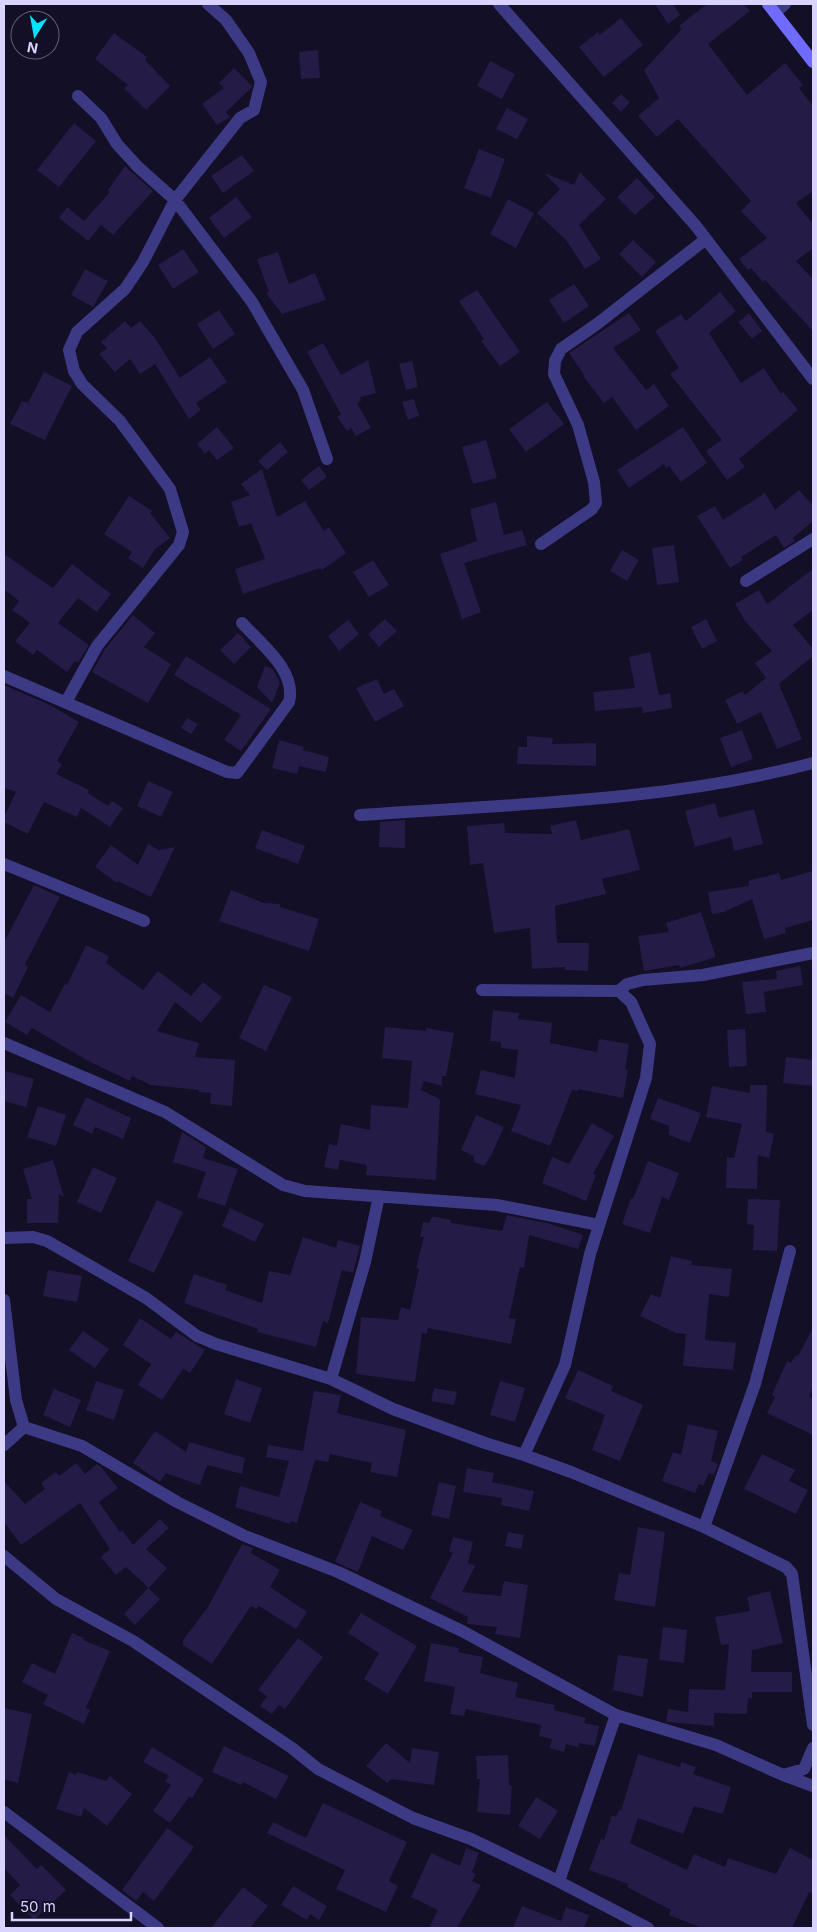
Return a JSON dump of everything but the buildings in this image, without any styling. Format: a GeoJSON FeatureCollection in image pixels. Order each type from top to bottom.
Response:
{"type":"FeatureCollection","features":[{"type":"Feature","properties":{"kind":"street"},"geometry":{"type":"LineString","coordinates":[[66,702],[97,646],[179,545],[184,532],[170,489],[120,421],[82,384],[74,371],[69,350],[77,332],[130,282],[144,262],[175,200],[240,118],[254,110],[261,82],[249,53],[226,20],[208,4]]}},
{"type":"Feature","properties":{"kind":"street"},"geometry":{"type":"LineString","coordinates":[[500,4],[706,239],[813,378]]}},
{"type":"Feature","properties":{"kind":"street"},"geometry":{"type":"LineString","coordinates":[[785,4],[771,8],[813,62]]}},
{"type":"Feature","properties":{"kind":"street"},"geometry":{"type":"LineString","coordinates":[[78,96],[101,118],[117,144],[138,167],[175,200],[252,302],[276,340],[302,390],[328,459]]}},
{"type":"Feature","properties":{"kind":"street"},"geometry":{"type":"LineString","coordinates":[[541,544],[592,509],[596,502],[594,482],[578,424],[554,374],[554,361],[561,349],[597,324],[706,239]]}},
{"type":"Feature","properties":{"kind":"street"},"geometry":{"type":"LineString","coordinates":[[746,582],[813,539]]}},
{"type":"Feature","properties":{"kind":"street"},"geometry":{"type":"LineString","coordinates":[[4,676],[227,772],[237,773],[289,702],[291,694],[291,683],[286,672],[242,623]]}},
{"type":"Feature","properties":{"kind":"street"},"geometry":{"type":"LineString","coordinates":[[360,815],[564,803],[724,782],[813,763]]}},
{"type":"Feature","properties":{"kind":"street"},"geometry":{"type":"LineString","coordinates":[[4,864],[144,921]]}},
{"type":"Feature","properties":{"kind":"street"},"geometry":{"type":"LineString","coordinates":[[482,990],[618,991],[627,984],[643,980],[703,975],[813,953]]}},
{"type":"Feature","properties":{"kind":"street"},"geometry":{"type":"LineString","coordinates":[[524,1455],[565,1365],[590,1254],[646,1078],[650,1044],[639,1016],[631,1002],[618,991]]}},
{"type":"Feature","properties":{"kind":"street"},"geometry":{"type":"LineString","coordinates":[[4,1043],[165,1112],[283,1185],[305,1191],[497,1205],[599,1225]]}},
{"type":"Feature","properties":{"kind":"street"},"geometry":{"type":"LineString","coordinates":[[331,1380],[365,1262],[379,1196]]}},
{"type":"Feature","properties":{"kind":"street"},"geometry":{"type":"LineString","coordinates":[[4,1238],[32,1237],[47,1242],[146,1298],[197,1336],[230,1350],[331,1380],[394,1409],[484,1443],[524,1455],[704,1527],[786,1567],[792,1574],[813,1725]]}},
{"type":"Feature","properties":{"kind":"street"},"geometry":{"type":"LineString","coordinates":[[704,1527],[755,1384],[790,1251]]}},
{"type":"Feature","properties":{"kind":"street"},"geometry":{"type":"LineString","coordinates":[[4,1300],[16,1400],[24,1427]]}},
{"type":"Feature","properties":{"kind":"street"},"geometry":{"type":"LineString","coordinates":[[4,1445],[24,1427]]}},
{"type":"Feature","properties":{"kind":"street"},"geometry":{"type":"LineString","coordinates":[[24,1427],[82,1446],[177,1502],[245,1536],[338,1572],[462,1631],[616,1715],[716,1745],[783,1775],[813,1786]]}},
{"type":"Feature","properties":{"kind":"street"},"geometry":{"type":"LineString","coordinates":[[4,1556],[56,1599],[133,1641],[292,1748],[318,1769],[413,1818],[471,1839],[559,1881],[648,1928]]}},
{"type":"Feature","properties":{"kind":"street"},"geometry":{"type":"LineString","coordinates":[[559,1881],[616,1715]]}},
{"type":"Feature","properties":{"kind":"street"},"geometry":{"type":"LineString","coordinates":[[783,1775],[804,1768],[813,1748]]}},
{"type":"Feature","properties":{"kind":"street"},"geometry":{"type":"LineString","coordinates":[[4,1812],[158,1928]]}}]}
